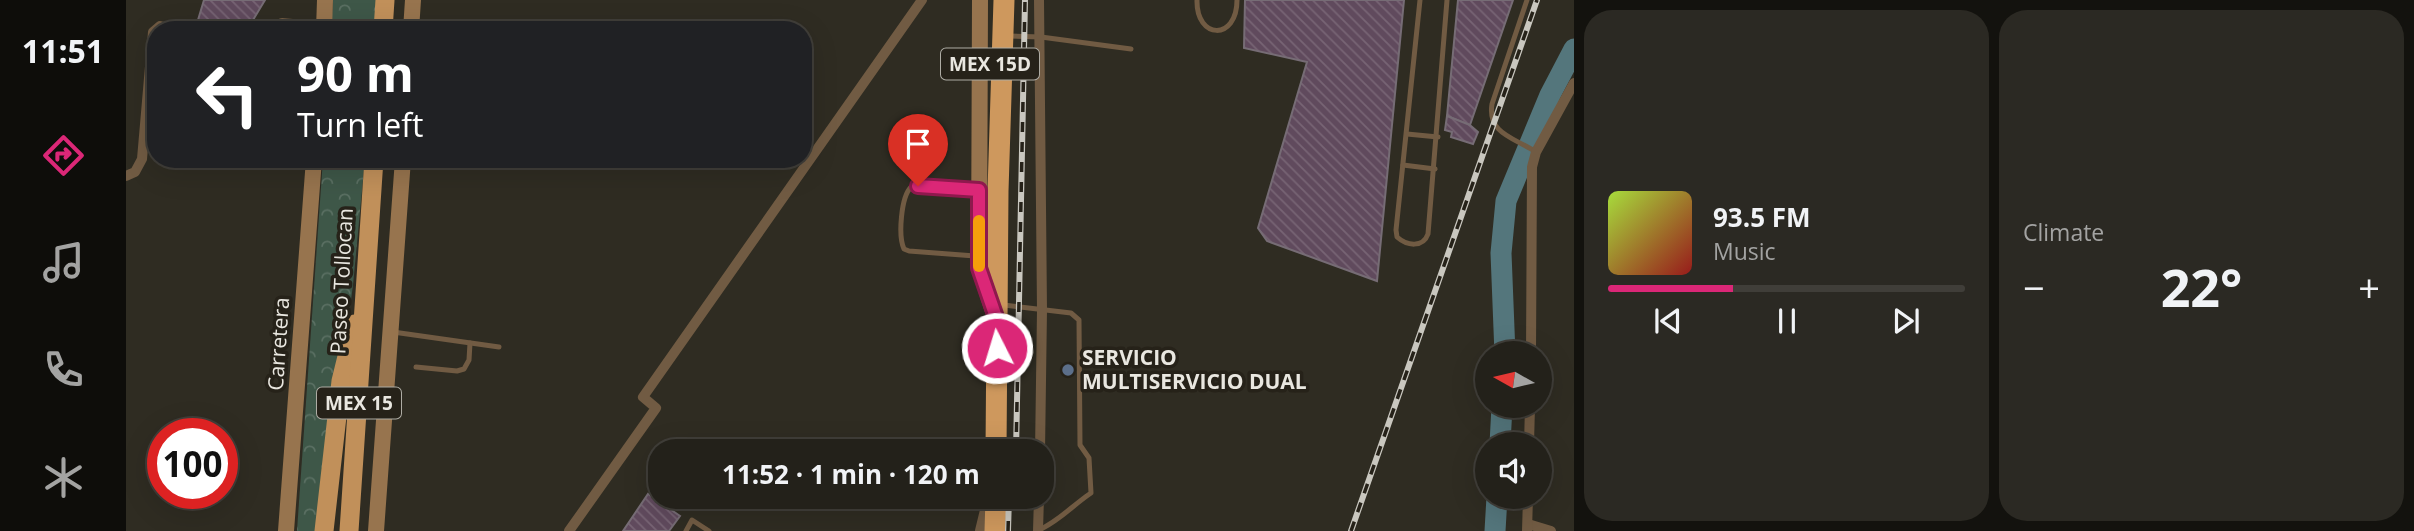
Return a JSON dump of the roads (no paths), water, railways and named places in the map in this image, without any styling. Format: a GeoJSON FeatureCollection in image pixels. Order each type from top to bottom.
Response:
{"type":"FeatureCollection","features":[{"type":"Feature","properties":{"kind":"highway"},"geometry":{"type":"LineString","coordinates":[[384,21],[385,0]]}},
{"type":"Feature","properties":{"kind":"highway","name":"MEX 15D"},"geometry":{"type":"LineString","coordinates":[[990,0],[989,62],[999,127]]}},
{"type":"Feature","properties":{"kind":"highway"},"geometry":{"type":"LineString","coordinates":[[996,439],[999,127],[1004,0]]}},
{"type":"Feature","properties":{"kind":"highway","name":"Paseo Tollocan"},"geometry":{"type":"LineString","coordinates":[[349,531],[373,168]]}},
{"type":"Feature","properties":{"kind":"highway"},"geometry":{"type":"LineString","coordinates":[[324,531],[341,381],[366,275]]}},
{"type":"Feature","properties":{"kind":"highway"},"geometry":{"type":"LineString","coordinates":[[994,509],[995,531]]}},
{"type":"Feature","properties":{"kind":"main road"},"geometry":{"type":"LineString","coordinates":[[324,21],[325,0]]}},
{"type":"Feature","properties":{"kind":"main road"},"geometry":{"type":"LineString","coordinates":[[412,21],[414,0]]}},
{"type":"Feature","properties":{"kind":"main road"},"geometry":{"type":"LineString","coordinates":[[980,0],[979,268],[998,314]]}},
{"type":"Feature","properties":{"kind":"main road","name":"Carretera"},"geometry":{"type":"LineString","coordinates":[[286,531],[313,168]]}},
{"type":"Feature","properties":{"kind":"main road"},"geometry":{"type":"LineString","coordinates":[[376,531],[401,168]]}},
{"type":"Feature","properties":{"kind":"street"},"geometry":{"type":"LineString","coordinates":[[812,157],[922,0]]}},
{"type":"Feature","properties":{"kind":"street"},"geometry":{"type":"LineString","coordinates":[[1040,0],[1040,439]]}},
{"type":"Feature","properties":{"kind":"street"},"geometry":{"type":"LineString","coordinates":[[1531,341],[1533,150],[1574,83]]}},
{"type":"Feature","properties":{"kind":"street"},"geometry":{"type":"LineString","coordinates":[[126,176],[135,172],[142,159],[147,101]]}},
{"type":"Feature","properties":{"kind":"street"},"geometry":{"type":"LineString","coordinates":[[569,531],[656,408],[643,397],[804,168]]}},
{"type":"Feature","properties":{"kind":"street"},"geometry":{"type":"LineString","coordinates":[[982,531],[989,509]]}},
{"type":"Feature","properties":{"kind":"street"},"geometry":{"type":"LineString","coordinates":[[1037,531],[1038,509]]}},
{"type":"Feature","properties":{"kind":"street"},"geometry":{"type":"LineString","coordinates":[[1528,509],[1527,527],[1551,531]]}},
{"type":"Feature","properties":{"kind":"lane"},"geometry":{"type":"LineString","coordinates":[[1197,0],[1200,21],[1205,27],[1217,30],[1229,27],[1234,22],[1237,0]]}},
{"type":"Feature","properties":{"kind":"lane"},"geometry":{"type":"LineString","coordinates":[[1420,0],[1396,230],[1397,237],[1409,244],[1419,244],[1426,240],[1428,234],[1447,0]]}},
{"type":"Feature","properties":{"kind":"lane"},"geometry":{"type":"LineString","coordinates":[[1527,0],[1490,116],[1492,124],[1533,150]]}},
{"type":"Feature","properties":{"kind":"lane"},"geometry":{"type":"LineString","coordinates":[[1003,36],[1041,37],[1131,49]]}},
{"type":"Feature","properties":{"kind":"lane"},"geometry":{"type":"LineString","coordinates":[[1407,134],[1437,137]]}},
{"type":"Feature","properties":{"kind":"lane"},"geometry":{"type":"LineString","coordinates":[[1403,165],[1434,169]]}},
{"type":"Feature","properties":{"kind":"lane"},"geometry":{"type":"LineString","coordinates":[[979,190],[911,187],[906,192],[904,201],[901,239],[904,249],[909,251],[979,257]]}},
{"type":"Feature","properties":{"kind":"lane"},"geometry":{"type":"LineString","coordinates":[[998,314],[1042,310],[1071,313],[1079,320],[1080,445],[1089,458],[1091,493],[1068,509],[1061,518],[1037,531]]}},
{"type":"Feature","properties":{"kind":"lane"},"geometry":{"type":"LineString","coordinates":[[390,332],[499,347]]}},
{"type":"Feature","properties":{"kind":"lane"},"geometry":{"type":"LineString","coordinates":[[416,367],[464,369],[469,360],[470,343]]}},
{"type":"Feature","properties":{"kind":"lane"},"geometry":{"type":"LineString","coordinates":[[685,531],[692,520],[709,531]]}},
{"type":"Feature","properties":{"kind":"waterway"},"geometry":{"type":"LineString","coordinates":[[1504,341],[1501,253],[1506,201],[1550,95],[1574,49]]}},
{"type":"Feature","properties":{"kind":"waterway"},"geometry":{"type":"LineString","coordinates":[[1501,418],[1501,432]]}},
{"type":"Feature","properties":{"kind":"waterway"},"geometry":{"type":"LineString","coordinates":[[1495,531],[1496,509]]}},
{"type":"Feature","properties":{"kind":"railway"},"geometry":{"type":"LineString","coordinates":[[1016,439],[1025,0]]}},
{"type":"Feature","properties":{"kind":"railway"},"geometry":{"type":"LineString","coordinates":[[1351,531],[1537,0]]}},
{"type":"Feature","properties":{"kind":"railway"},"geometry":{"type":"LineString","coordinates":[[1008,531],[1009,509]]}},
{"type":"Feature","properties":{"kind":"place","name":"SERVICIO MULTISERVICIO DUAL"},"geometry":{"type":"Point","coordinates":[1068,370]}}]}
